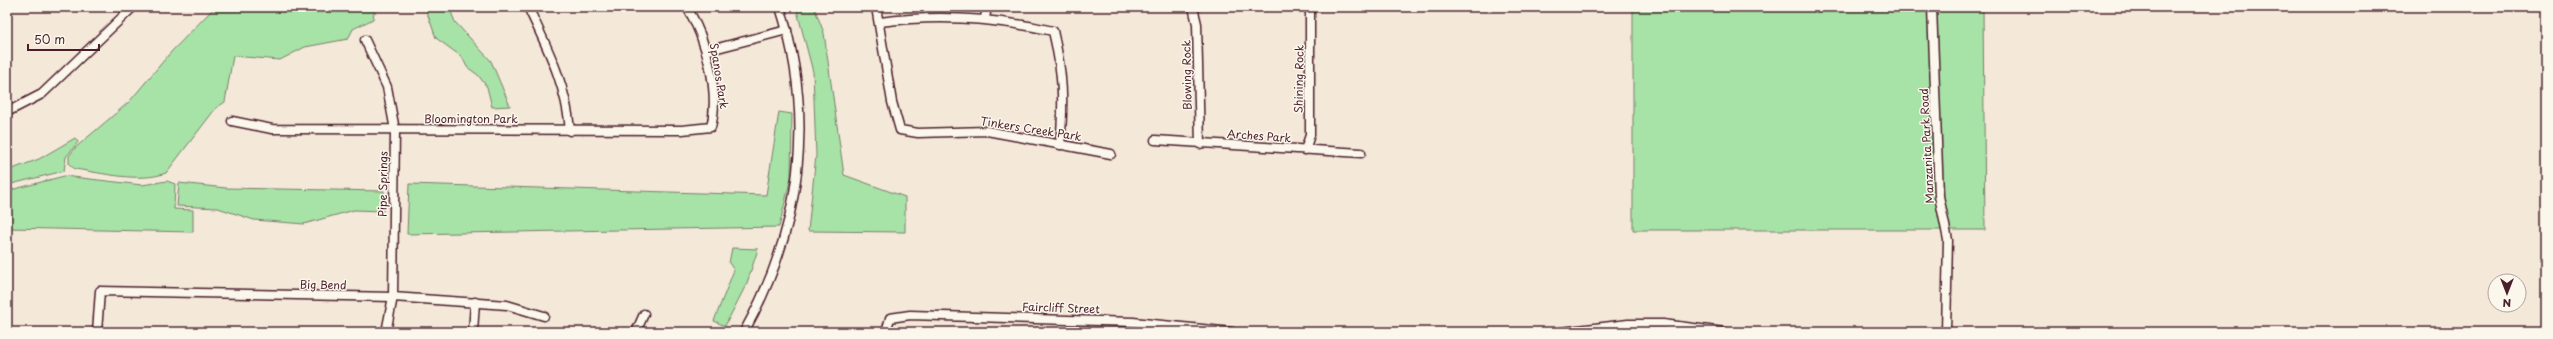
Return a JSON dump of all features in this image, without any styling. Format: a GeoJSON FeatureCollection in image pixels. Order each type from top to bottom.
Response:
{"type":"FeatureCollection","features":[{"type":"Feature","properties":{"kind":"street"},"geometry":{"type":"LineString","coordinates":[[7,112],[42,94],[133,7]]}},
{"type":"Feature","properties":{"kind":"street"},"geometry":{"type":"LineString","coordinates":[[528,7],[561,80],[569,112],[570,131]]}},
{"type":"Feature","properties":{"kind":"street","name":"Spanos Park"},"geometry":{"type":"LineString","coordinates":[[687,7],[697,25],[706,51],[714,102],[714,114],[711,128]]}},
{"type":"Feature","properties":{"kind":"street"},"geometry":{"type":"LineString","coordinates":[[744,332],[763,297],[777,262],[792,210],[798,173],[800,105],[796,71],[787,30],[780,7]]}},
{"type":"Feature","properties":{"kind":"street"},"geometry":{"type":"LineString","coordinates":[[876,7],[880,22],[909,18],[985,18],[1053,31],[1062,70],[1064,108],[1060,145]]}},
{"type":"Feature","properties":{"kind":"street"},"geometry":{"type":"LineString","coordinates":[[985,18],[987,7]]}},
{"type":"Feature","properties":{"kind":"street","name":"Blowing Rock"},"geometry":{"type":"LineString","coordinates":[[1193,7],[1197,24],[1200,144]]}},
{"type":"Feature","properties":{"kind":"street","name":"Shining Rock"},"geometry":{"type":"LineString","coordinates":[[1305,150],[1310,135],[1310,7]]}},
{"type":"Feature","properties":{"kind":"street","name":"Manzanita Park Road"},"geometry":{"type":"LineString","coordinates":[[1932,7],[1939,196],[1948,240],[1946,332]]}},
{"type":"Feature","properties":{"kind":"street","name":"Tinkers Creek Park"},"geometry":{"type":"LineString","coordinates":[[880,22],[892,102],[900,130],[918,133],[987,131],[1111,154]]}},
{"type":"Feature","properties":{"kind":"street"},"geometry":{"type":"LineString","coordinates":[[706,51],[787,30]]}},
{"type":"Feature","properties":{"kind":"street","name":"Pipe Springs"},"geometry":{"type":"LineString","coordinates":[[365,40],[387,87],[395,130],[393,297],[386,332]]}},
{"type":"Feature","properties":{"kind":"street","name":"Bloomington Park"},"geometry":{"type":"LineString","coordinates":[[232,121],[272,129],[570,131],[682,130],[711,128]]}},
{"type":"Feature","properties":{"kind":"street","name":"Arches Park"},"geometry":{"type":"LineString","coordinates":[[1155,140],[1361,153]]}},
{"type":"Feature","properties":{"kind":"street","name":"Big Bend"},"geometry":{"type":"LineString","coordinates":[[97,332],[100,290],[393,297],[507,305],[544,316]]}},
{"type":"Feature","properties":{"kind":"street"},"geometry":{"type":"LineString","coordinates":[[473,332],[475,302]]}},
{"type":"Feature","properties":{"kind":"street"},"geometry":{"type":"LineString","coordinates":[[636,332],[644,314]]}},
{"type":"Feature","properties":{"kind":"street","name":"Faircliff Street"},"geometry":{"type":"LineString","coordinates":[[886,332],[890,318],[910,315],[1066,319],[1170,329],[1232,332]]}},
{"type":"Feature","properties":{"kind":"street"},"geometry":{"type":"LineString","coordinates":[[1561,332],[1628,324],[1663,324],[1724,332]]}},
{"type":"Feature","properties":{"kind":"green space"},"geometry":{"type":"Polygon","coordinates":[[[215,7],[382,7],[374,11],[373,19],[353,29],[348,39],[305,47],[280,60],[233,56],[225,102],[216,108],[166,173],[145,177],[109,175],[75,169],[69,164],[69,156],[75,148],[129,102],[171,52],[215,7]]]}},
{"type":"Feature","properties":{"kind":"green space"},"geometry":{"type":"Polygon","coordinates":[[[425,7],[449,7],[455,22],[491,61],[510,106],[492,107],[487,87],[478,75],[467,67],[462,57],[436,38],[425,7]]]}},
{"type":"Feature","properties":{"kind":"green space"},"geometry":{"type":"Polygon","coordinates":[[[796,7],[814,7],[824,33],[844,175],[905,197],[905,232],[808,231],[816,155],[813,72],[796,7]]]}},
{"type":"Feature","properties":{"kind":"green space"},"geometry":{"type":"Polygon","coordinates":[[[1633,7],[1983,7],[1985,230],[1633,230],[1633,7]]]}},
{"type":"Feature","properties":{"kind":"green space"},"geometry":{"type":"Polygon","coordinates":[[[779,112],[792,114],[791,177],[779,227],[407,234],[409,184],[766,195],[779,112]]]}},
{"type":"Feature","properties":{"kind":"green space"},"geometry":{"type":"Polygon","coordinates":[[[75,138],[78,142],[66,157],[64,171],[7,185],[7,171],[39,159],[75,138]]]}},
{"type":"Feature","properties":{"kind":"green space"},"geometry":{"type":"Polygon","coordinates":[[[64,176],[142,185],[167,181],[175,184],[174,209],[193,210],[193,232],[7,228],[7,191],[64,176]]]}},
{"type":"Feature","properties":{"kind":"green space"},"geometry":{"type":"Polygon","coordinates":[[[179,183],[226,188],[384,191],[383,211],[354,210],[304,224],[254,220],[218,208],[177,206],[179,183]]]}},
{"type":"Feature","properties":{"kind":"green space"},"geometry":{"type":"Polygon","coordinates":[[[732,248],[758,249],[747,283],[725,326],[714,321],[734,270],[729,263],[732,248]]]}}]}
